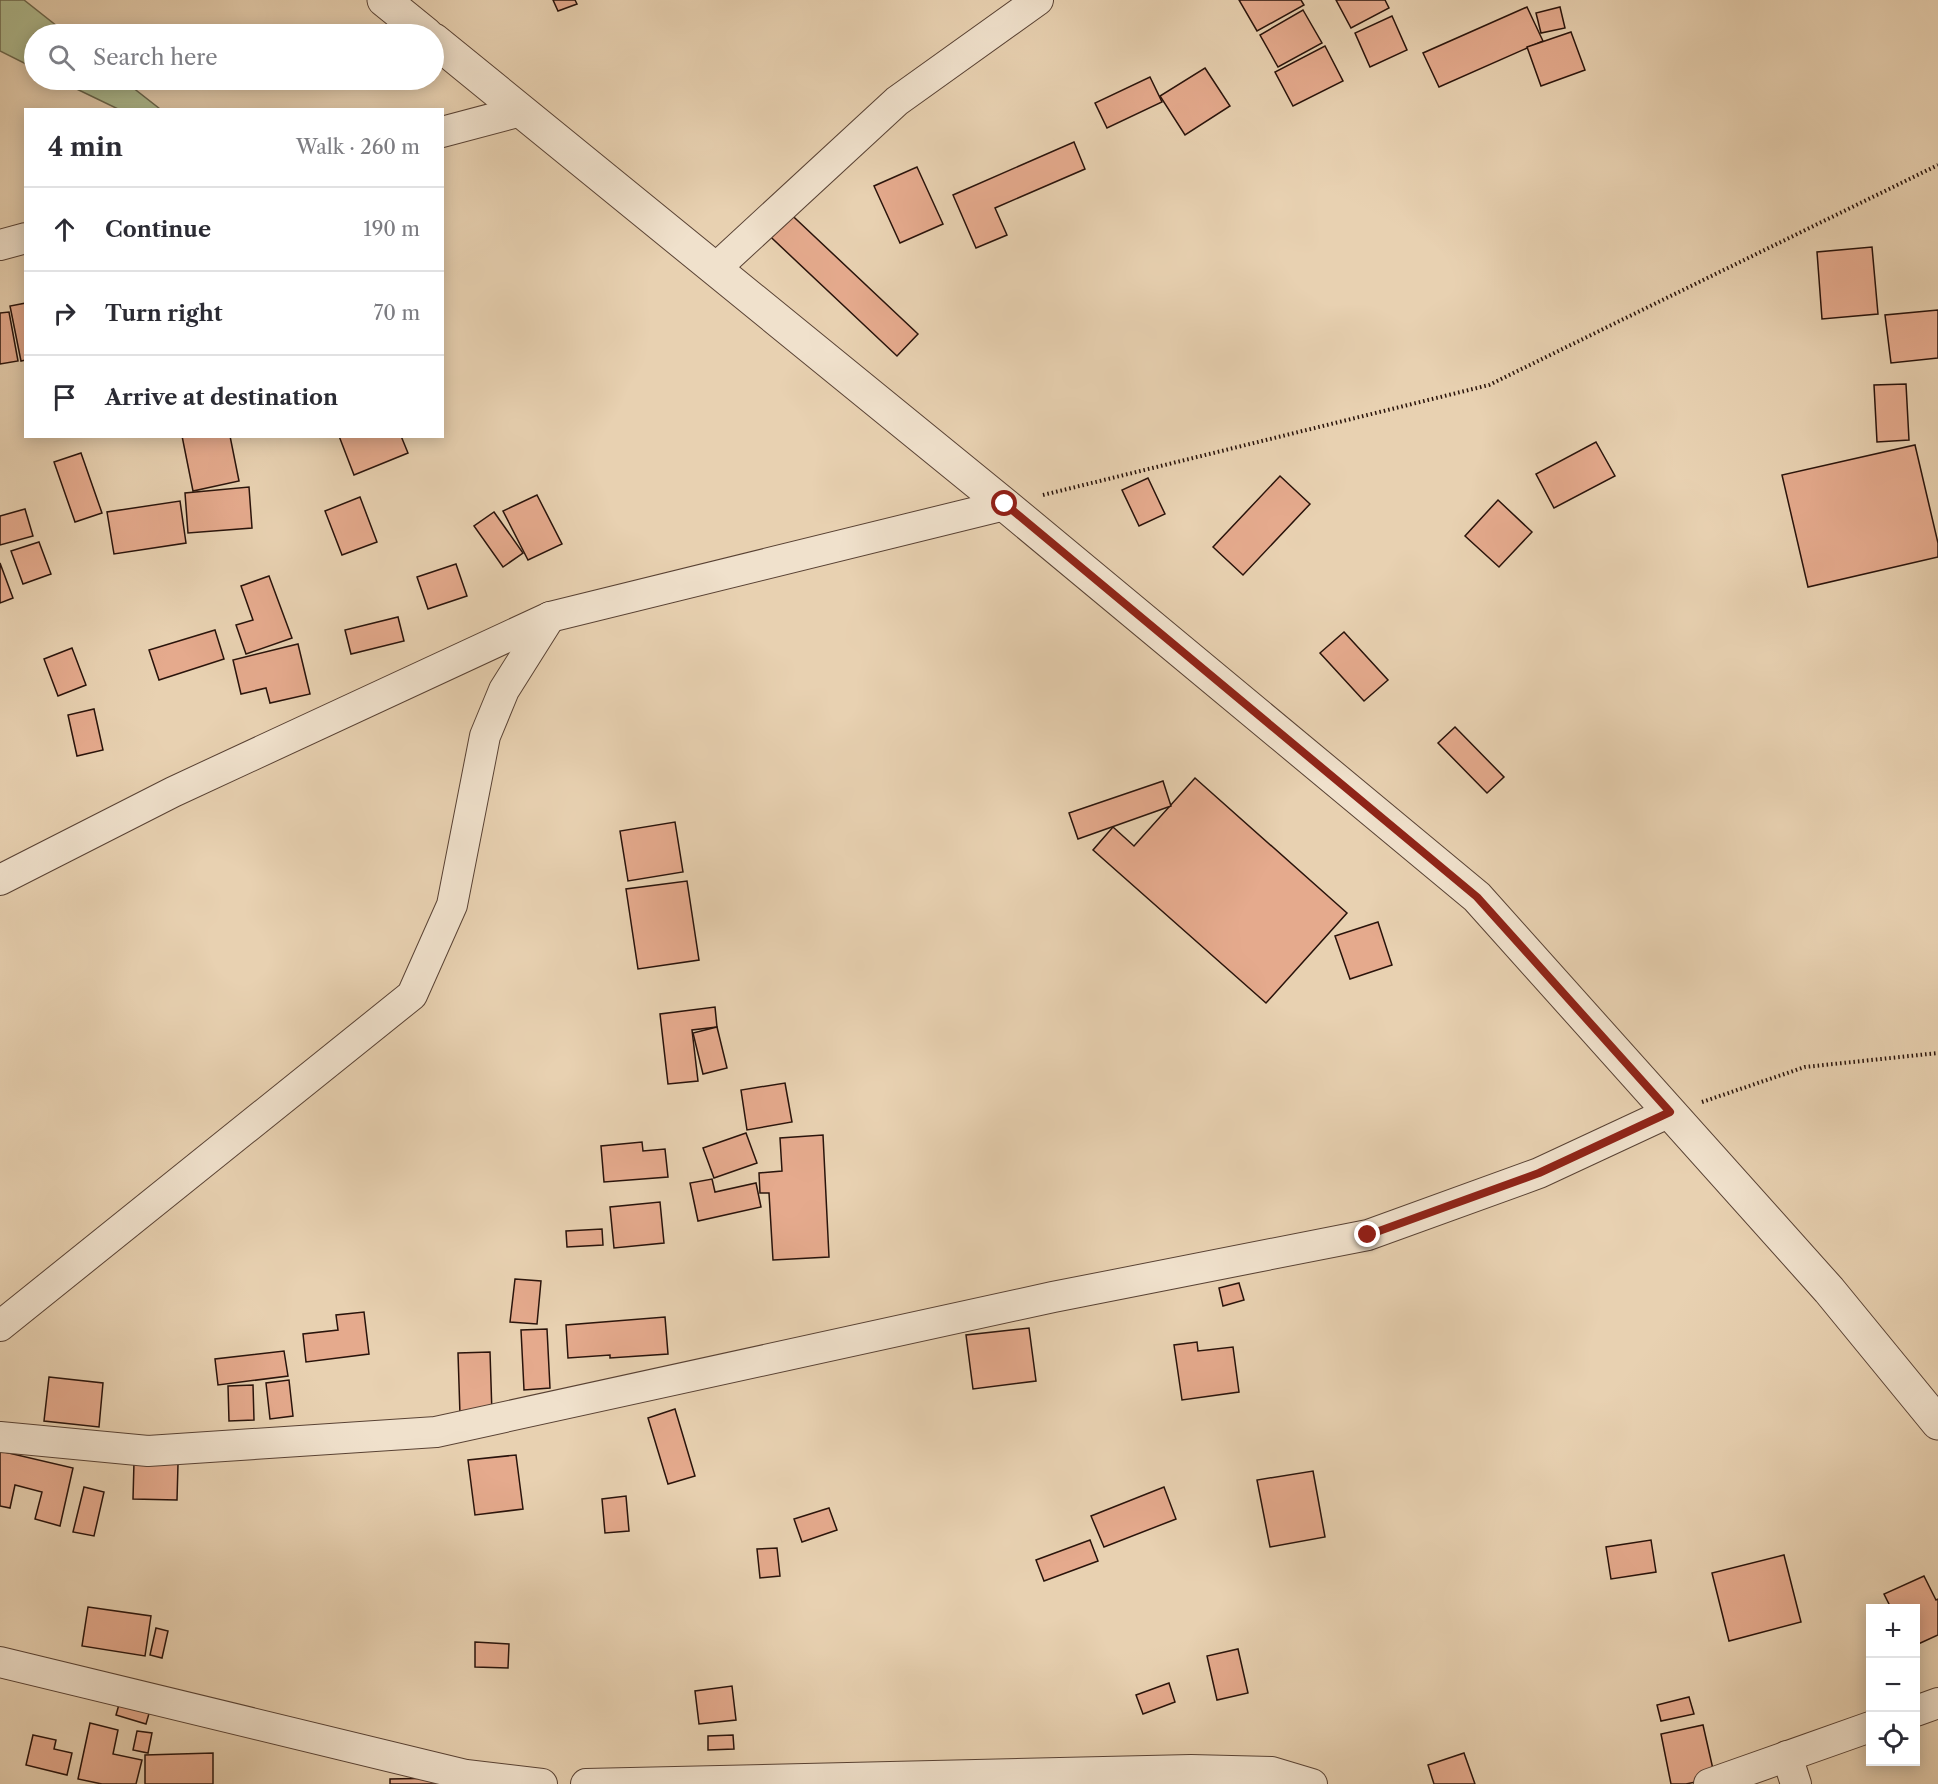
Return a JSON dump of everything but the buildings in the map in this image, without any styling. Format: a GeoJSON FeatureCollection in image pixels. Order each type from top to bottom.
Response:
{"type":"FeatureCollection","features":[{"type":"Feature","properties":{"kind":"street"},"geometry":{"type":"LineString","coordinates":[[384,0],[414,24]]}},
{"type":"Feature","properties":{"kind":"street"},"geometry":{"type":"LineString","coordinates":[[715,269],[897,101],[1038,0]]}},
{"type":"Feature","properties":{"kind":"street"},"geometry":{"type":"LineString","coordinates":[[444,48],[1005,504],[1477,897],[1829,1290],[1938,1423]]}},
{"type":"Feature","properties":{"kind":"street"},"geometry":{"type":"LineString","coordinates":[[444,131],[521,111]]}},
{"type":"Feature","properties":{"kind":"street"},"geometry":{"type":"LineString","coordinates":[[0,245],[24,239]]}},
{"type":"Feature","properties":{"kind":"street"},"geometry":{"type":"LineString","coordinates":[[0,880],[173,792],[550,617],[1005,504]]}},
{"type":"Feature","properties":{"kind":"street"},"geometry":{"type":"LineString","coordinates":[[0,1326],[412,995],[452,905],[485,736],[504,690],[550,617]]}},
{"type":"Feature","properties":{"kind":"street"},"geometry":{"type":"LineString","coordinates":[[0,1437],[148,1451],[436,1432],[1053,1297],[1368,1235],[1539,1173],[1670,1112]]}},
{"type":"Feature","properties":{"kind":"street"},"geometry":{"type":"LineString","coordinates":[[0,1662],[466,1775],[542,1784]]}},
{"type":"Feature","properties":{"kind":"street"},"geometry":{"type":"LineString","coordinates":[[1920,1710],[1938,1703]]}},
{"type":"Feature","properties":{"kind":"street"},"geometry":{"type":"LineString","coordinates":[[1709,1784],[1791,1770],[1866,1729]]}},
{"type":"Feature","properties":{"kind":"street"},"geometry":{"type":"LineString","coordinates":[[586,1784],[1191,1770],[1272,1772],[1312,1784]]}},
{"type":"Feature","properties":{"kind":"path"},"geometry":{"type":"LineString","coordinates":[[1005,504],[1489,385],[1938,165]]}},
{"type":"Feature","properties":{"kind":"path"},"geometry":{"type":"LineString","coordinates":[[1670,1112],[1805,1067],[1938,1053]]}},
{"type":"Feature","properties":{"kind":"green space"},"geometry":{"type":"Polygon","coordinates":[[[0,0],[24,0],[54,24],[24,24],[24,63],[0,51],[0,0]]]}},
{"type":"Feature","properties":{"kind":"green space"},"geometry":{"type":"Polygon","coordinates":[[[79,90],[136,90],[159,108],[116,108],[79,90]]]}},
{"type":"Feature","properties":{"kind":"route"},"geometry":{"type":"LineString","coordinates":[[1005,504],[1477,897],[1670,1112],[1539,1173],[1368,1235]]}}]}
